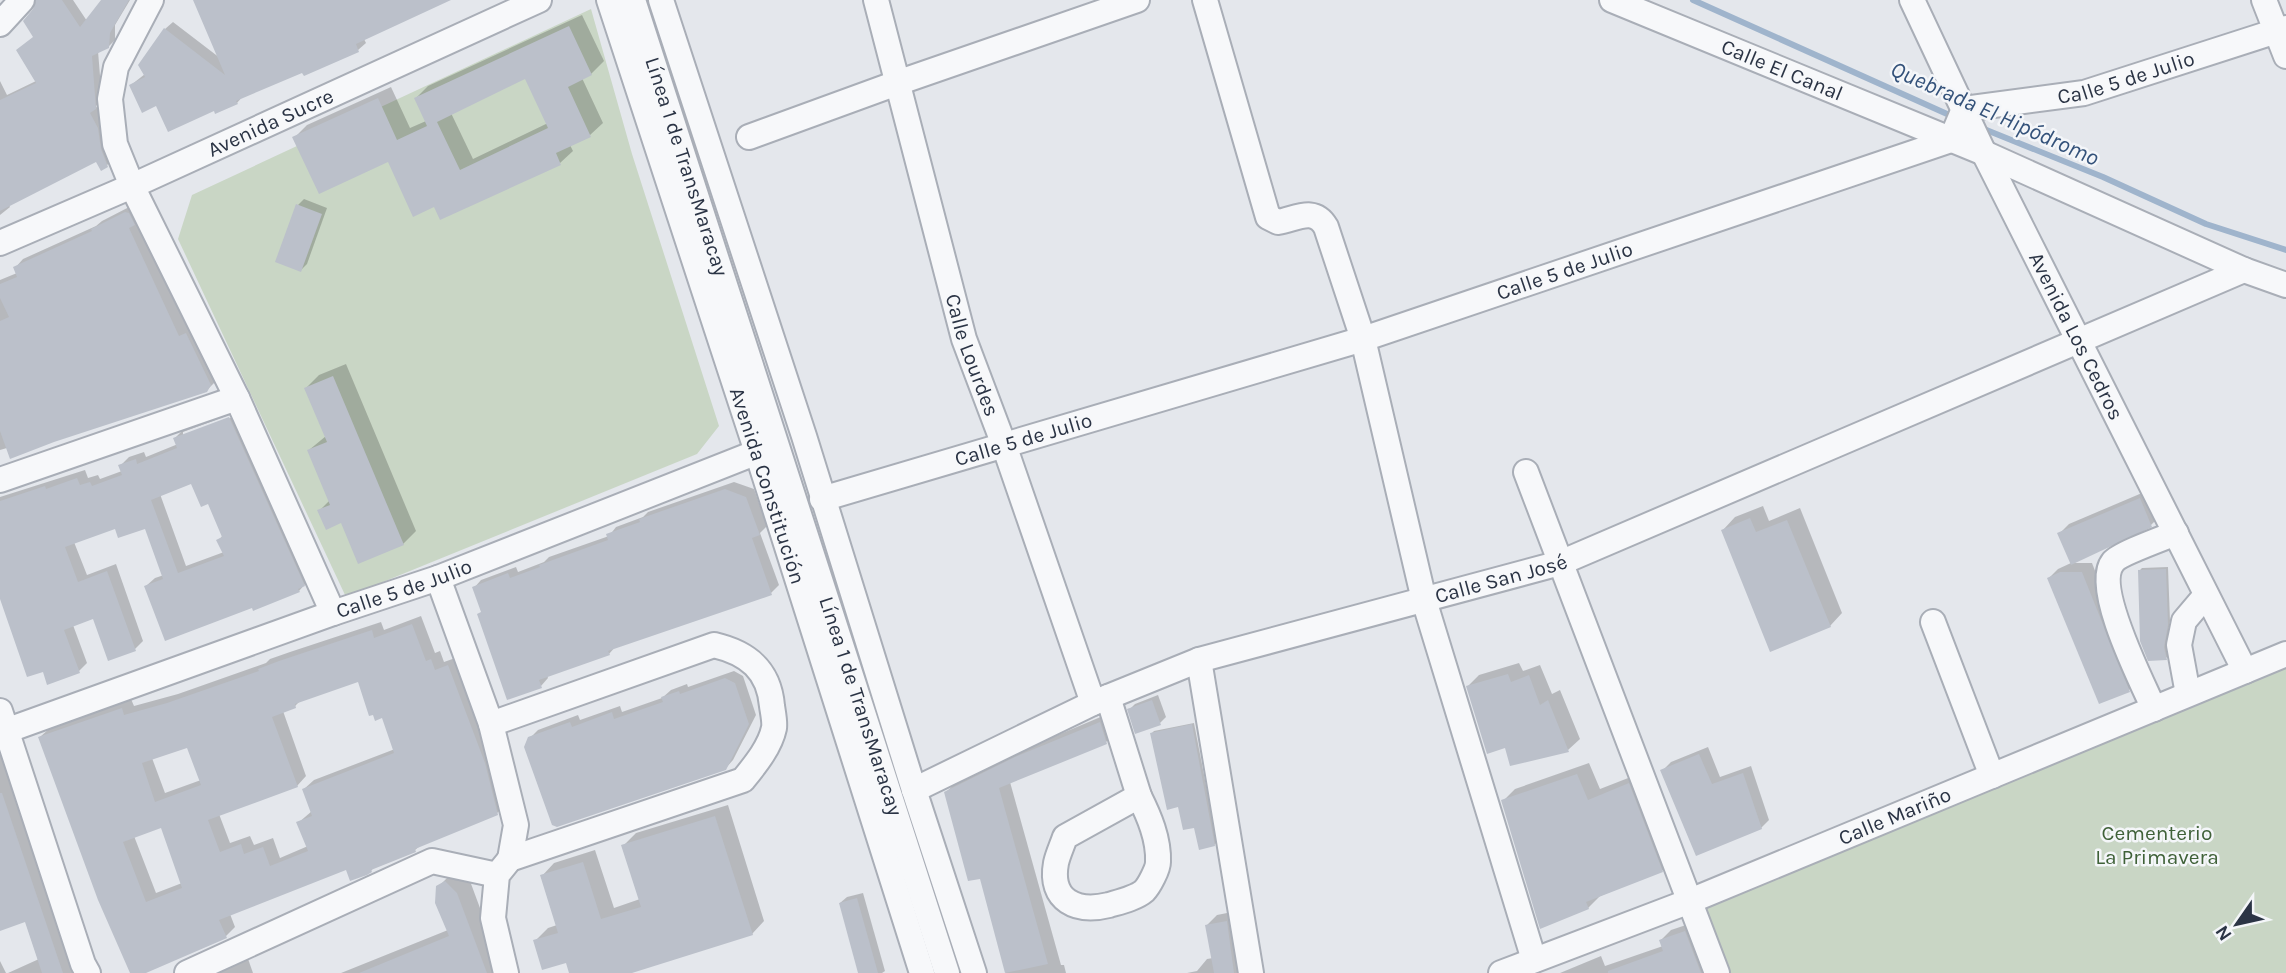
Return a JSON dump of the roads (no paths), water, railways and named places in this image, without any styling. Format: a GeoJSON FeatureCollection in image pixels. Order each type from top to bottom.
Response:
{"type":"FeatureCollection","features":[{"type":"Feature","properties":{"kind":"street"},"geometry":{"type":"LineString","coordinates":[[0,24],[22,0]]}},
{"type":"Feature","properties":{"kind":"street"},"geometry":{"type":"LineString","coordinates":[[151,0],[116,67],[110,99],[115,144],[132,186],[237,398],[333,613]]}},
{"type":"Feature","properties":{"kind":"street","name":"Avenida Sucre"},"geometry":{"type":"LineString","coordinates":[[0,243],[132,186],[539,0]]}},
{"type":"Feature","properties":{"kind":"street","name":"Avenida Constitución"},"geometry":{"type":"LineString","coordinates":[[609,0],[767,448],[922,973]]}},
{"type":"Feature","properties":{"kind":"street","name":"Línea 1 de TransMaracay"},"geometry":{"type":"LineString","coordinates":[[633,0],[767,448],[947,973]]}},
{"type":"Feature","properties":{"kind":"street"},"geometry":{"type":"LineString","coordinates":[[661,0],[804,436],[974,973]]}},
{"type":"Feature","properties":{"kind":"street","name":"Calle Lourdes"},"geometry":{"type":"LineString","coordinates":[[876,0],[964,339],[1139,796]]}},
{"type":"Feature","properties":{"kind":"street"},"geometry":{"type":"LineString","coordinates":[[749,137],[1137,0]]}},
{"type":"Feature","properties":{"kind":"street"},"geometry":{"type":"LineString","coordinates":[[1205,0],[1268,217],[1278,222],[1309,214],[1323,222],[1363,340],[1424,600],[1534,960]]}},
{"type":"Feature","properties":{"kind":"street","name":"Calle El Canal"},"geometry":{"type":"LineString","coordinates":[[1612,0],[1951,140],[1981,146]]}},
{"type":"Feature","properties":{"kind":"street","name":"Avenida Los Cedros"},"geometry":{"type":"LineString","coordinates":[[1912,0],[1981,146],[2245,671]]}},
{"type":"Feature","properties":{"kind":"street"},"geometry":{"type":"LineString","coordinates":[[2264,0],[2282,29],[2286,56]]}},
{"type":"Feature","properties":{"kind":"street","name":"Calle 5 de Julio"},"geometry":{"type":"LineString","coordinates":[[1965,110],[2084,93],[2282,29]]}},
{"type":"Feature","properties":{"kind":"street"},"geometry":{"type":"LineString","coordinates":[[1951,140],[1965,110]]}},
{"type":"Feature","properties":{"kind":"street","name":"Calle 5 de Julio"},"geometry":{"type":"LineString","coordinates":[[822,499],[1363,340],[1951,140]]}},
{"type":"Feature","properties":{"kind":"street"},"geometry":{"type":"LineString","coordinates":[[1981,146],[2244,270],[2286,285]]}},
{"type":"Feature","properties":{"kind":"street","name":"Calle San José"},"geometry":{"type":"LineString","coordinates":[[914,790],[1100,700],[1199,660],[1560,563],[2244,270]]}},
{"type":"Feature","properties":{"kind":"street"},"geometry":{"type":"LineString","coordinates":[[0,480],[237,398]]}},
{"type":"Feature","properties":{"kind":"street","name":"Calle 5 de Julio"},"geometry":{"type":"LineString","coordinates":[[2,725],[438,578],[767,448],[804,436]]}},
{"type":"Feature","properties":{"kind":"street"},"geometry":{"type":"LineString","coordinates":[[1526,472],[1717,973]]}},
{"type":"Feature","properties":{"kind":"street"},"geometry":{"type":"LineString","coordinates":[[2154,709],[2115,618],[2107,572],[2114,560],[2176,533]]}},
{"type":"Feature","properties":{"kind":"street"},"geometry":{"type":"LineString","coordinates":[[438,578],[491,724],[516,825],[493,918],[506,973]]}},
{"type":"Feature","properties":{"kind":"street"},"geometry":{"type":"LineString","coordinates":[[2188,694],[2179,645],[2184,621],[2206,595]]}},
{"type":"Feature","properties":{"kind":"street"},"geometry":{"type":"LineString","coordinates":[[1933,622],[1992,776]]}},
{"type":"Feature","properties":{"kind":"street"},"geometry":{"type":"LineString","coordinates":[[187,973],[432,861],[504,867],[744,780],[760,759],[774,728],[771,690],[753,661],[730,649],[713,645],[491,724]]}},
{"type":"Feature","properties":{"kind":"street","name":"Calle Mariño"},"geometry":{"type":"LineString","coordinates":[[1501,973],[1690,901],[2286,654]]}},
{"type":"Feature","properties":{"kind":"street"},"geometry":{"type":"LineString","coordinates":[[1199,660],[1251,973]]}},
{"type":"Feature","properties":{"kind":"street"},"geometry":{"type":"LineString","coordinates":[[2,725],[83,964],[89,973]]}},
{"type":"Feature","properties":{"kind":"street"},"geometry":{"type":"LineString","coordinates":[[1139,796],[1152,823],[1158,864],[1143,891],[1121,902],[1092,909],[1070,904],[1061,896],[1055,883],[1056,863],[1065,837],[1139,796]]}},
{"type":"Feature","properties":{"kind":"waterway","name":"Quebrada El Hipódromo"},"geometry":{"type":"LineString","coordinates":[[1693,0],[1956,118]]}},
{"type":"Feature","properties":{"kind":"waterway","name":"Quebrada El Hipódromo"},"geometry":{"type":"LineString","coordinates":[[1979,127],[2103,177],[2206,224],[2286,250]]}},
{"type":"Feature","properties":{"kind":"park label","name":"Cementerio La Primavera"},"geometry":{"type":"Point","coordinates":[2157,845]}}]}
